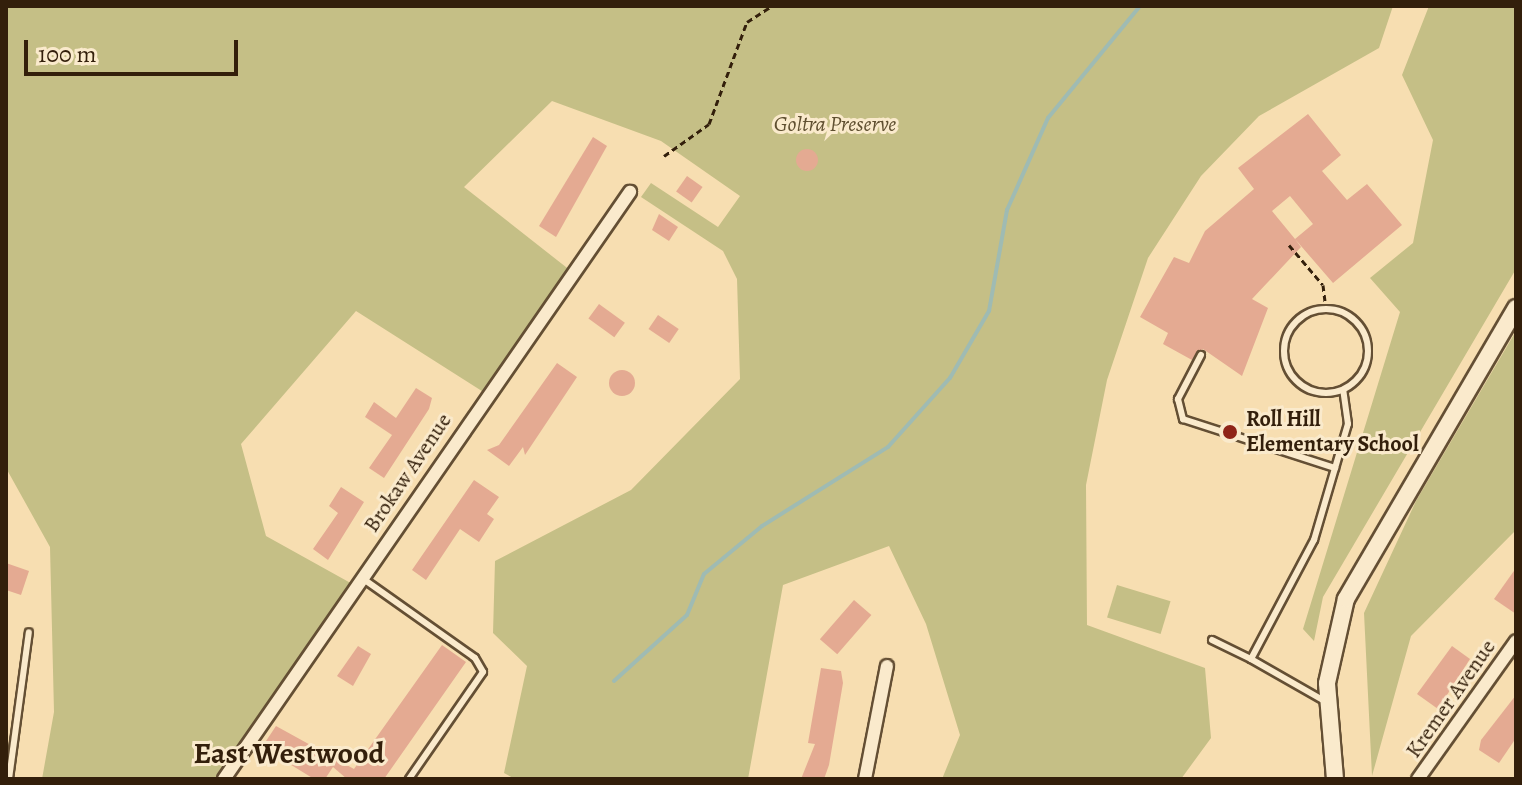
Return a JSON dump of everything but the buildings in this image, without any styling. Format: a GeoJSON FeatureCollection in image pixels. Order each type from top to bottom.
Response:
{"type":"FeatureCollection","features":[{"type":"Feature","properties":{"kind":"street","name":"Brokaw Avenue"},"geometry":{"type":"LineString","coordinates":[[224,779],[630,192]]}},
{"type":"Feature","properties":{"kind":"street"},"geometry":{"type":"LineString","coordinates":[[1335,779],[1329,703],[1330,657],[1354,581],[1516,308]]}},
{"type":"Feature","properties":{"kind":"street","name":"Kremer Avenue"},"geometry":{"type":"LineString","coordinates":[[1418,779],[1516,641]]}},
{"type":"Feature","properties":{"kind":"street"},"geometry":{"type":"LineString","coordinates":[[865,779],[887,666]]}},
{"type":"Feature","properties":{"kind":"lane"},"geometry":{"type":"LineString","coordinates":[[1326,309],[1353,319],[1367,342],[1364,370],[1343,390],[1314,392],[1285,361],[1291,329],[1326,309]]}},
{"type":"Feature","properties":{"kind":"lane"},"geometry":{"type":"LineString","coordinates":[[1201,355],[1178,399],[1183,419],[1335,468]]}},
{"type":"Feature","properties":{"kind":"lane"},"geometry":{"type":"LineString","coordinates":[[1251,659],[1305,564],[1348,424],[1343,390]]}},
{"type":"Feature","properties":{"kind":"lane"},"geometry":{"type":"LineString","coordinates":[[362,578],[475,658],[483,672],[409,779]]}},
{"type":"Feature","properties":{"kind":"lane"},"geometry":{"type":"LineString","coordinates":[[9,779],[29,632]]}},
{"type":"Feature","properties":{"kind":"lane"},"geometry":{"type":"LineString","coordinates":[[1212,640],[1329,703]]}},
{"type":"Feature","properties":{"kind":"path"},"geometry":{"type":"LineString","coordinates":[[664,156],[709,124],[747,22],[772,6]]}},
{"type":"Feature","properties":{"kind":"path"},"geometry":{"type":"LineString","coordinates":[[1289,245],[1323,285],[1326,309]]}},
{"type":"Feature","properties":{"kind":"green space","name":"Goltra Preserve"},"geometry":{"type":"Polygon","coordinates":[[[6,6],[1393,6],[1379,48],[1259,116],[1201,176],[1148,258],[1107,380],[1086,485],[1087,625],[1205,668],[1211,738],[1181,779],[942,779],[960,735],[926,624],[889,546],[783,585],[748,779],[515,779],[504,773],[527,666],[493,633],[495,561],[631,490],[740,379],[737,279],[723,251],[641,197],[651,183],[718,227],[740,196],[661,141],[552,101],[464,187],[571,271],[485,393],[356,311],[241,444],[266,536],[356,586],[224,779],[42,779],[54,712],[50,547],[6,468],[6,6]]]}},
{"type":"Feature","properties":{"kind":"green space"},"geometry":{"type":"Polygon","coordinates":[[[1429,6],[1516,6],[1516,269],[1323,597],[1314,641],[1303,629],[1400,312],[1370,278],[1413,243],[1433,140],[1402,75],[1429,6]]]}},
{"type":"Feature","properties":{"kind":"green space"},"geometry":{"type":"Polygon","coordinates":[[[1516,331],[1516,530],[1411,636],[1372,776],[1364,613],[1416,501],[1516,331]]]}},
{"type":"Feature","properties":{"kind":"green space"},"geometry":{"type":"Polygon","coordinates":[[[1117,585],[1171,601],[1161,634],[1107,618],[1117,585]]]}},
{"type":"Feature","properties":{"kind":"waterway"},"geometry":{"type":"LineString","coordinates":[[614,681],[687,615],[704,574],[762,526],[888,447],[950,378],[989,311],[1007,210],[1048,118],[1140,6]]}},
{"type":"Feature","properties":{"kind":"place","name":"Roll Hill Elementary School"},"geometry":{"type":"Point","coordinates":[1230,432]}},
{"type":"Feature","properties":{"kind":"district","name":"East Westwood"},"geometry":{"type":"Point","coordinates":[289,753]}}]}
